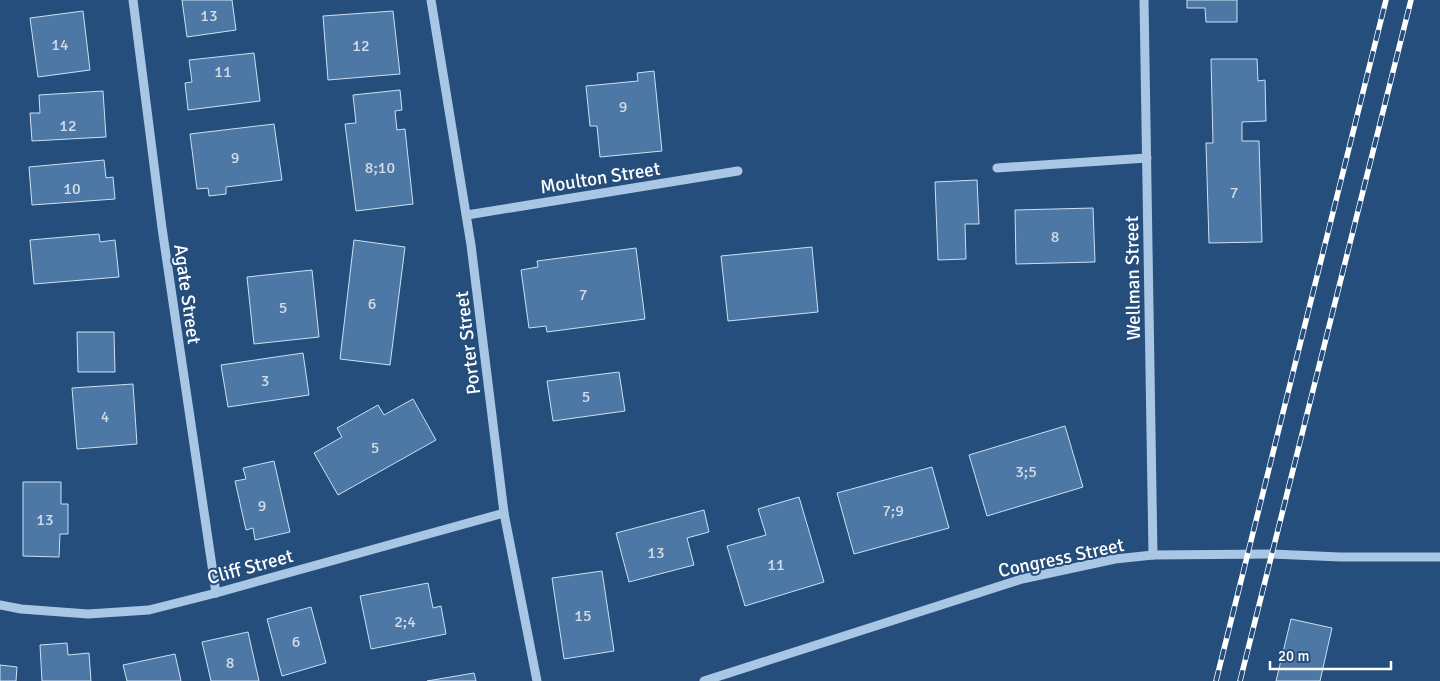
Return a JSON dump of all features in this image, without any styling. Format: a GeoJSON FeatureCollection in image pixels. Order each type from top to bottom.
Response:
{"type":"FeatureCollection","features":[{"type":"Feature","properties":{"kind":"street","name":"Agate Street"},"geometry":{"type":"LineString","coordinates":[[133,0],[164,238],[216,593]]}},
{"type":"Feature","properties":{"kind":"street","name":"Porter Street"},"geometry":{"type":"LineString","coordinates":[[431,0],[467,216],[504,513],[537,681]]}},
{"type":"Feature","properties":{"kind":"street","name":"Wellman Street"},"geometry":{"type":"LineString","coordinates":[[1144,0],[1153,555]]}},
{"type":"Feature","properties":{"kind":"street"},"geometry":{"type":"LineString","coordinates":[[997,168],[1147,158]]}},
{"type":"Feature","properties":{"kind":"street","name":"Moulton Street"},"geometry":{"type":"LineString","coordinates":[[467,216],[738,171]]}},
{"type":"Feature","properties":{"kind":"street","name":"Cliff Street"},"geometry":{"type":"LineString","coordinates":[[0,605],[21,609],[88,614],[149,610],[504,513]]}},
{"type":"Feature","properties":{"kind":"street","name":"Congress Street"},"geometry":{"type":"LineString","coordinates":[[704,681],[1022,579],[1092,563],[1153,555],[1272,554],[1340,557],[1440,557]]}},
{"type":"Feature","properties":{"kind":"building"},"geometry":{"type":"Polygon","coordinates":[[[182,0],[232,0],[236,30],[187,37],[182,0]]]}},
{"type":"Feature","properties":{"kind":"building"},"geometry":{"type":"Polygon","coordinates":[[[1187,0],[1237,0],[1237,22],[1206,22],[1205,8],[1187,8],[1187,0]]]}},
{"type":"Feature","properties":{"kind":"building"},"geometry":{"type":"Polygon","coordinates":[[[83,11],[90,70],[38,77],[30,18],[83,11]]]}},
{"type":"Feature","properties":{"kind":"building"},"geometry":{"type":"Polygon","coordinates":[[[393,11],[400,74],[328,80],[323,16],[393,11]]]}},
{"type":"Feature","properties":{"kind":"building"},"geometry":{"type":"Polygon","coordinates":[[[254,53],[260,101],[188,110],[185,83],[192,82],[189,60],[254,53]]]}},
{"type":"Feature","properties":{"kind":"building"},"geometry":{"type":"Polygon","coordinates":[[[1211,59],[1257,59],[1258,81],[1265,80],[1266,121],[1242,122],[1242,141],[1259,141],[1262,242],[1209,243],[1206,143],[1213,143],[1211,59]]]}},
{"type":"Feature","properties":{"kind":"building"},"geometry":{"type":"Polygon","coordinates":[[[654,71],[662,151],[600,157],[597,126],[590,126],[586,86],[638,81],[637,73],[654,71]]]}},
{"type":"Feature","properties":{"kind":"building"},"geometry":{"type":"Polygon","coordinates":[[[400,90],[402,110],[395,111],[397,130],[405,129],[413,204],[356,211],[345,124],[356,123],[353,95],[400,90]]]}},
{"type":"Feature","properties":{"kind":"building"},"geometry":{"type":"Polygon","coordinates":[[[103,91],[106,137],[32,141],[30,113],[40,113],[39,95],[103,91]]]}},
{"type":"Feature","properties":{"kind":"building"},"geometry":{"type":"Polygon","coordinates":[[[274,124],[282,180],[226,187],[226,194],[209,196],[208,188],[197,189],[190,134],[274,124]]]}},
{"type":"Feature","properties":{"kind":"building"},"geometry":{"type":"Polygon","coordinates":[[[104,160],[106,178],[113,177],[115,199],[32,205],[29,167],[104,160]]]}},
{"type":"Feature","properties":{"kind":"building"},"geometry":{"type":"Polygon","coordinates":[[[977,180],[979,224],[965,224],[966,259],[938,260],[935,182],[977,180]]]}},
{"type":"Feature","properties":{"kind":"building"},"geometry":{"type":"Polygon","coordinates":[[[1093,208],[1095,262],[1016,264],[1015,210],[1093,208]]]}},
{"type":"Feature","properties":{"kind":"building"},"geometry":{"type":"Polygon","coordinates":[[[99,234],[100,242],[115,240],[119,277],[34,284],[30,240],[99,234]]]}},
{"type":"Feature","properties":{"kind":"building"},"geometry":{"type":"Polygon","coordinates":[[[354,240],[405,247],[390,365],[340,359],[354,240]]]}},
{"type":"Feature","properties":{"kind":"building"},"geometry":{"type":"Polygon","coordinates":[[[812,247],[818,312],[728,321],[721,256],[812,247]]]}},
{"type":"Feature","properties":{"kind":"building"},"geometry":{"type":"Polygon","coordinates":[[[636,248],[645,319],[547,332],[546,326],[529,328],[521,270],[538,267],[537,261],[636,248]]]}},
{"type":"Feature","properties":{"kind":"building"},"geometry":{"type":"Polygon","coordinates":[[[312,270],[319,337],[254,344],[247,277],[312,270]]]}},
{"type":"Feature","properties":{"kind":"building"},"geometry":{"type":"Polygon","coordinates":[[[77,332],[114,332],[115,372],[78,372],[77,332]]]}},
{"type":"Feature","properties":{"kind":"building"},"geometry":{"type":"Polygon","coordinates":[[[303,353],[309,395],[228,407],[221,365],[303,353]]]}},
{"type":"Feature","properties":{"kind":"building"},"geometry":{"type":"Polygon","coordinates":[[[619,372],[625,411],[553,421],[547,381],[619,372]]]}},
{"type":"Feature","properties":{"kind":"building"},"geometry":{"type":"Polygon","coordinates":[[[133,384],[137,444],[77,449],[72,388],[133,384]]]}},
{"type":"Feature","properties":{"kind":"building"},"geometry":{"type":"Polygon","coordinates":[[[413,399],[436,440],[338,495],[314,453],[342,437],[337,428],[378,405],[384,415],[413,399]]]}},
{"type":"Feature","properties":{"kind":"building"},"geometry":{"type":"Polygon","coordinates":[[[1065,426],[1083,487],[987,516],[969,455],[1065,426]]]}},
{"type":"Feature","properties":{"kind":"building"},"geometry":{"type":"Polygon","coordinates":[[[274,461],[290,532],[255,540],[253,528],[246,530],[235,481],[246,479],[243,468],[274,461]]]}},
{"type":"Feature","properties":{"kind":"building"},"geometry":{"type":"Polygon","coordinates":[[[932,467],[949,528],[854,554],[837,493],[932,467]]]}},
{"type":"Feature","properties":{"kind":"building"},"geometry":{"type":"Polygon","coordinates":[[[23,482],[61,482],[61,504],[68,504],[68,534],[60,534],[59,557],[23,556],[23,482]]]}},
{"type":"Feature","properties":{"kind":"building"},"geometry":{"type":"Polygon","coordinates":[[[799,497],[824,582],[745,606],[727,546],[766,535],[758,509],[799,497]]]}},
{"type":"Feature","properties":{"kind":"building"},"geometry":{"type":"Polygon","coordinates":[[[704,510],[709,532],[687,538],[694,565],[629,582],[616,533],[704,510]]]}},
{"type":"Feature","properties":{"kind":"building"},"geometry":{"type":"Polygon","coordinates":[[[602,571],[614,651],[564,659],[552,578],[602,571]]]}},
{"type":"Feature","properties":{"kind":"building"},"geometry":{"type":"Polygon","coordinates":[[[428,583],[433,608],[441,606],[446,634],[371,649],[360,596],[428,583]]]}},
{"type":"Feature","properties":{"kind":"building"},"geometry":{"type":"Polygon","coordinates":[[[311,607],[326,663],[282,676],[267,619],[311,607]]]}},
{"type":"Feature","properties":{"kind":"building"},"geometry":{"type":"Polygon","coordinates":[[[1291,619],[1332,628],[1320,681],[1276,681],[1291,619]]]}},
{"type":"Feature","properties":{"kind":"building"},"geometry":{"type":"Polygon","coordinates":[[[248,632],[259,681],[211,681],[202,642],[248,632]]]}},
{"type":"Feature","properties":{"kind":"building"},"geometry":{"type":"Polygon","coordinates":[[[67,643],[68,655],[89,653],[91,681],[42,681],[40,645],[67,643]]]}},
{"type":"Feature","properties":{"kind":"building"},"geometry":{"type":"Polygon","coordinates":[[[175,654],[181,681],[127,681],[123,665],[175,654]]]}},
{"type":"Feature","properties":{"kind":"building"},"geometry":{"type":"Polygon","coordinates":[[[0,665],[17,667],[16,681],[0,681],[0,665]]]}},
{"type":"Feature","properties":{"kind":"building"},"geometry":{"type":"Polygon","coordinates":[[[474,673],[476,681],[427,681],[474,673]]]}},
{"type":"Feature","properties":{"kind":"railway"},"geometry":{"type":"LineString","coordinates":[[1216,681],[1386,0]]}},
{"type":"Feature","properties":{"kind":"railway"},"geometry":{"type":"LineString","coordinates":[[1240,681],[1411,0]]}}]}
